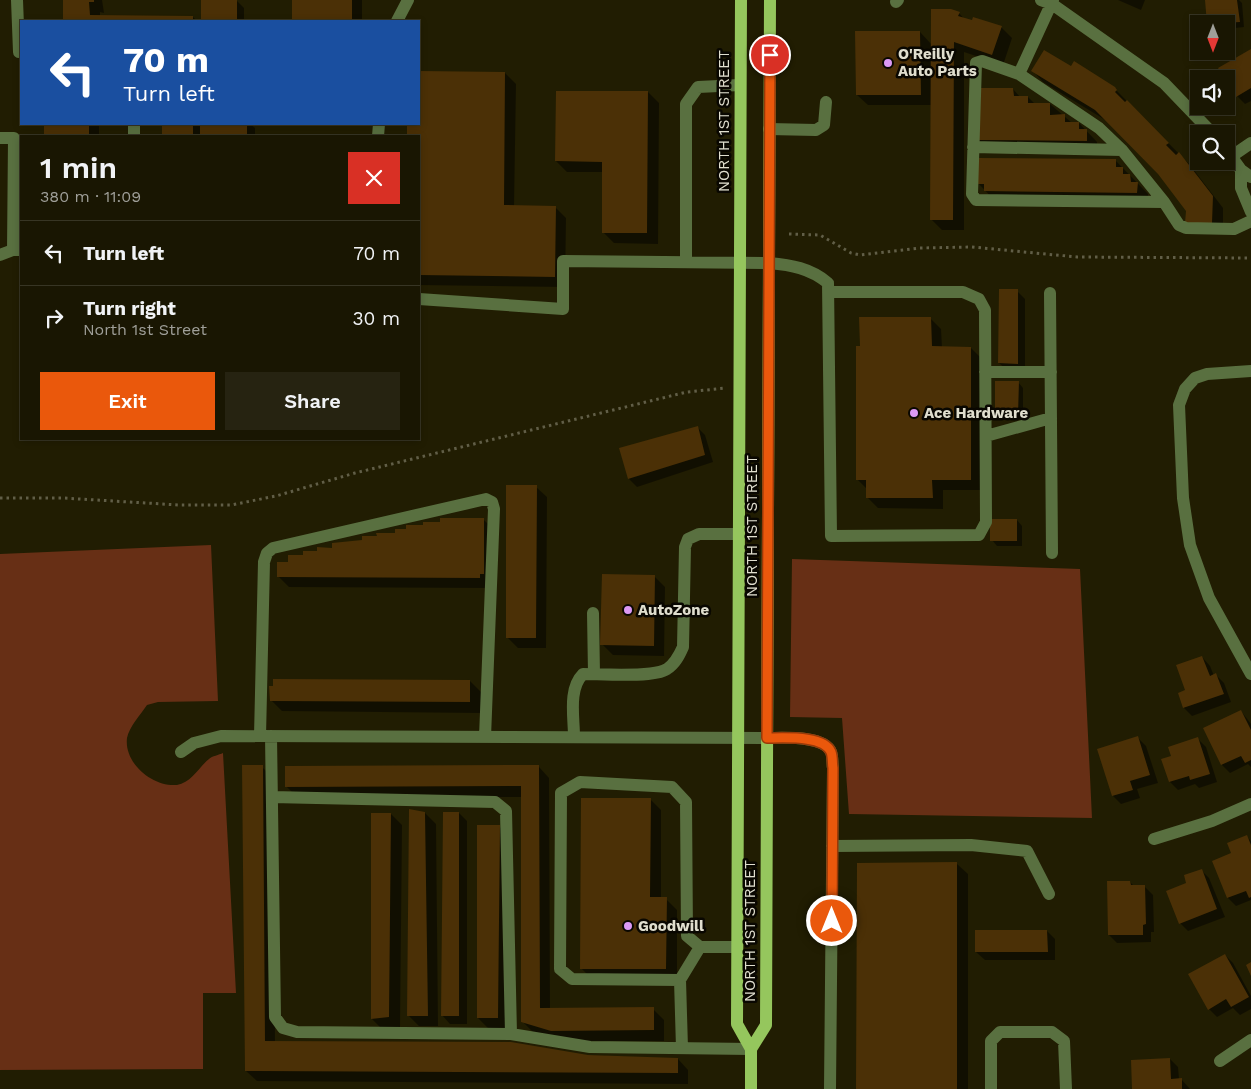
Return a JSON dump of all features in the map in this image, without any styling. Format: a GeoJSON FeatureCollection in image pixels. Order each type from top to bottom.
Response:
{"type":"FeatureCollection","features":[{"type":"Feature","properties":{"kind":"main road","name":"NORTH 1ST STREET"},"geometry":{"type":"LineString","coordinates":[[741,0],[737,1024],[751,1049],[751,1089]]}},
{"type":"Feature","properties":{"kind":"main road","name":"NORTH 1ST STREET"},"geometry":{"type":"LineString","coordinates":[[751,1049],[766,1024],[770,0]]}},
{"type":"Feature","properties":{"kind":"street"},"geometry":{"type":"LineString","coordinates":[[17,0],[19,52]]}},
{"type":"Feature","properties":{"kind":"street"},"geometry":{"type":"LineString","coordinates":[[398,20],[408,0]]}},
{"type":"Feature","properties":{"kind":"street"},"geometry":{"type":"LineString","coordinates":[[1019,74],[1049,1],[1164,83],[1204,125]]}},
{"type":"Feature","properties":{"kind":"street"},"geometry":{"type":"LineString","coordinates":[[1164,202],[976,200],[972,194],[976,63],[982,61],[1019,74],[1099,128],[1122,150],[1164,202],[1179,225],[1186,228],[1234,229],[1251,221]]}},
{"type":"Feature","properties":{"kind":"street"},"geometry":{"type":"LineString","coordinates":[[686,261],[686,104],[698,86],[740,86]]}},
{"type":"Feature","properties":{"kind":"street"},"geometry":{"type":"LineString","coordinates":[[769,129],[816,130],[824,125],[826,102]]}},
{"type":"Feature","properties":{"kind":"street"},"geometry":{"type":"LineString","coordinates":[[0,138],[14,138],[17,250],[0,255]]}},
{"type":"Feature","properties":{"kind":"street"},"geometry":{"type":"LineString","coordinates":[[1235,150],[1251,144]]}},
{"type":"Feature","properties":{"kind":"street"},"geometry":{"type":"LineString","coordinates":[[973,147],[1122,150]]}},
{"type":"Feature","properties":{"kind":"street"},"geometry":{"type":"LineString","coordinates":[[1235,160],[1246,174],[1240,188],[1251,212]]}},
{"type":"Feature","properties":{"kind":"street"},"geometry":{"type":"LineString","coordinates":[[420,300],[563,309],[563,261],[769,263],[793,265],[817,274],[828,283],[828,292],[831,536],[979,535],[986,522],[985,310],[979,299],[963,292],[828,292]]}},
{"type":"Feature","properties":{"kind":"street"},"geometry":{"type":"LineString","coordinates":[[1050,293],[1052,553]]}},
{"type":"Feature","properties":{"kind":"street"},"geometry":{"type":"LineString","coordinates":[[1251,371],[1207,374],[1195,378],[1185,389],[1179,405],[1183,498],[1190,545],[1209,598],[1251,674]]}},
{"type":"Feature","properties":{"kind":"street"},"geometry":{"type":"LineString","coordinates":[[985,372],[1050,372]]}},
{"type":"Feature","properties":{"kind":"street"},"geometry":{"type":"LineString","coordinates":[[986,436],[1051,418]]}},
{"type":"Feature","properties":{"kind":"street"},"geometry":{"type":"LineString","coordinates":[[485,737],[494,509],[492,502],[486,499],[282,546],[266,553],[264,562],[265,736],[272,797],[275,1017],[283,1028],[298,1032],[511,1034],[590,1047],[751,1049]]}},
{"type":"Feature","properties":{"kind":"street"},"geometry":{"type":"LineString","coordinates":[[574,737],[575,682],[583,674],[653,674],[666,670],[676,662],[683,648],[685,547],[688,539],[699,534],[739,534]]}},
{"type":"Feature","properties":{"kind":"street"},"geometry":{"type":"LineString","coordinates":[[593,614],[594,674]]}},
{"type":"Feature","properties":{"kind":"street"},"geometry":{"type":"LineString","coordinates":[[181,752],[194,743],[221,736],[767,738],[811,740],[824,743],[831,752],[830,1089]]}},
{"type":"Feature","properties":{"kind":"street"},"geometry":{"type":"LineString","coordinates":[[680,980],[572,979],[560,969],[561,793],[580,782],[672,787],[686,802],[687,936],[700,947],[737,948]]}},
{"type":"Feature","properties":{"kind":"street"},"geometry":{"type":"LineString","coordinates":[[272,797],[495,802],[506,811],[511,1034]]}},
{"type":"Feature","properties":{"kind":"street"},"geometry":{"type":"LineString","coordinates":[[1154,838],[1212,821],[1251,804]]}},
{"type":"Feature","properties":{"kind":"street"},"geometry":{"type":"LineString","coordinates":[[832,846],[971,845],[1027,851],[1049,894]]}},
{"type":"Feature","properties":{"kind":"street"},"geometry":{"type":"LineString","coordinates":[[682,1048],[680,980],[700,947]]}},
{"type":"Feature","properties":{"kind":"street"},"geometry":{"type":"LineString","coordinates":[[991,1089],[991,1041],[1000,1032],[1052,1032],[1064,1041],[1066,1089]]}},
{"type":"Feature","properties":{"kind":"street"},"geometry":{"type":"LineString","coordinates":[[1220,1061],[1251,1040]]}},
{"type":"Feature","properties":{"kind":"path"},"geometry":{"type":"LineString","coordinates":[[789,234],[820,235],[852,253],[860,255],[920,248],[972,247],[1036,251],[1077,257],[1251,258]]}},
{"type":"Feature","properties":{"kind":"path"},"geometry":{"type":"LineString","coordinates":[[0,498],[63,498],[179,504],[231,504],[276,496],[355,473],[687,392],[739,387]]}},
{"type":"Feature","properties":{"kind":"shaded area"},"geometry":{"type":"Polygon","coordinates":[[[211,545],[218,701],[158,702],[147,705],[130,729],[127,747],[130,756],[142,772],[149,778],[168,785],[182,784],[210,758],[223,753],[236,993],[203,993],[203,1069],[0,1070],[0,554],[211,545]]]}},
{"type":"Feature","properties":{"kind":"shaded area"},"geometry":{"type":"Polygon","coordinates":[[[792,559],[1080,569],[1092,818],[849,814],[842,718],[790,717],[792,559]]]}},
{"type":"Feature","properties":{"kind":"building"},"geometry":{"type":"Polygon","coordinates":[[[63,0],[94,0],[94,2],[89,2],[90,15],[193,16],[193,20],[63,20],[63,0]]]}},
{"type":"Feature","properties":{"kind":"building"},"geometry":{"type":"Polygon","coordinates":[[[201,0],[237,0],[237,20],[201,20],[201,0]]]}},
{"type":"Feature","properties":{"kind":"building"},"geometry":{"type":"Polygon","coordinates":[[[292,0],[352,0],[352,20],[292,20],[292,0]]]}},
{"type":"Feature","properties":{"kind":"building"},"geometry":{"type":"Polygon","coordinates":[[[1205,0],[1237,0],[1240,22],[1235,22],[1235,15],[1206,15],[1205,0]]]}},
{"type":"Feature","properties":{"kind":"building"},"geometry":{"type":"Polygon","coordinates":[[[931,9],[951,9],[960,12],[958,16],[972,20],[973,17],[1002,26],[992,55],[954,42],[953,220],[930,220],[931,9]]]}},
{"type":"Feature","properties":{"kind":"building","name":"O'Reilly Auto Parts"},"geometry":{"type":"Polygon","coordinates":[[[855,31],[920,31],[921,95],[856,95],[855,31]]]}},
{"type":"Feature","properties":{"kind":"building"},"geometry":{"type":"Polygon","coordinates":[[[1251,49],[1251,88],[1236,97],[1235,70],[1219,70],[1218,68],[1235,60],[1251,49]]]}},
{"type":"Feature","properties":{"kind":"building"},"geometry":{"type":"Polygon","coordinates":[[[1044,50],[1071,66],[1074,61],[1115,87],[1117,90],[1115,92],[1125,102],[1127,100],[1169,143],[1166,145],[1176,155],[1179,152],[1190,166],[1190,170],[1193,170],[1213,196],[1212,223],[1185,223],[1186,211],[1158,174],[1095,110],[1031,71],[1044,50]]]}},
{"type":"Feature","properties":{"kind":"building"},"geometry":{"type":"Polygon","coordinates":[[[420,71],[505,72],[504,205],[556,206],[555,277],[420,275],[420,135],[407,135],[407,125],[420,125],[420,71]]]}},
{"type":"Feature","properties":{"kind":"building"},"geometry":{"type":"Polygon","coordinates":[[[977,88],[1013,88],[1014,96],[1028,96],[1028,103],[1050,103],[1050,115],[1065,114],[1065,122],[1079,122],[1079,129],[1087,129],[1087,141],[977,140],[977,88]]]}},
{"type":"Feature","properties":{"kind":"building"},"geometry":{"type":"Polygon","coordinates":[[[556,91],[648,91],[647,233],[602,233],[602,162],[555,161],[556,91]]]}},
{"type":"Feature","properties":{"kind":"building"},"geometry":{"type":"Polygon","coordinates":[[[44,125],[89,125],[89,135],[44,135],[44,125]]]}},
{"type":"Feature","properties":{"kind":"building"},"geometry":{"type":"Polygon","coordinates":[[[162,125],[193,125],[193,135],[162,135],[162,125]]]}},
{"type":"Feature","properties":{"kind":"building"},"geometry":{"type":"Polygon","coordinates":[[[200,125],[247,125],[247,135],[200,135],[200,125]]]}},
{"type":"Feature","properties":{"kind":"building"},"geometry":{"type":"Polygon","coordinates":[[[976,158],[1116,159],[1116,167],[1123,167],[1123,174],[1130,174],[1131,182],[1138,182],[1137,193],[984,191],[984,184],[976,184],[976,158]]]}},
{"type":"Feature","properties":{"kind":"building"},"geometry":{"type":"Polygon","coordinates":[[[999,289],[1018,289],[1018,364],[998,363],[999,289]]]}},
{"type":"Feature","properties":{"kind":"building","name":"Ace Hardware"},"geometry":{"type":"Polygon","coordinates":[[[859,317],[931,317],[932,346],[971,347],[971,480],[932,480],[933,498],[866,498],[866,480],[856,480],[856,346],[860,346],[859,317]]]}},
{"type":"Feature","properties":{"kind":"building"},"geometry":{"type":"Polygon","coordinates":[[[995,381],[1019,381],[1018,415],[995,415],[995,381]]]}},
{"type":"Feature","properties":{"kind":"building"},"geometry":{"type":"Polygon","coordinates":[[[698,426],[705,455],[628,479],[619,448],[698,426]]]}},
{"type":"Feature","properties":{"kind":"building"},"geometry":{"type":"Polygon","coordinates":[[[506,485],[537,485],[536,638],[506,638],[506,485]]]}},
{"type":"Feature","properties":{"kind":"building"},"geometry":{"type":"Polygon","coordinates":[[[440,518],[484,518],[484,574],[480,574],[480,578],[277,577],[277,562],[288,562],[288,555],[303,555],[303,551],[317,551],[317,547],[332,548],[332,543],[362,540],[362,536],[377,536],[376,533],[395,533],[395,529],[406,529],[406,525],[440,522],[440,518]]]}},
{"type":"Feature","properties":{"kind":"building"},"geometry":{"type":"Polygon","coordinates":[[[990,519],[1017,519],[1017,541],[990,541],[990,519]]]}},
{"type":"Feature","properties":{"kind":"building","name":"AutoZone"},"geometry":{"type":"Polygon","coordinates":[[[602,574],[655,575],[654,646],[600,645],[602,574]]]}},
{"type":"Feature","properties":{"kind":"building"},"geometry":{"type":"Polygon","coordinates":[[[1202,656],[1210,676],[1216,673],[1224,694],[1183,708],[1178,693],[1185,690],[1176,665],[1202,656]]]}},
{"type":"Feature","properties":{"kind":"building"},"geometry":{"type":"Polygon","coordinates":[[[273,679],[470,680],[470,702],[270,701],[269,686],[273,686],[273,679]]]}},
{"type":"Feature","properties":{"kind":"building"},"geometry":{"type":"Polygon","coordinates":[[[1241,710],[1251,730],[1251,760],[1245,763],[1241,756],[1221,765],[1203,728],[1241,710]]]}},
{"type":"Feature","properties":{"kind":"building"},"geometry":{"type":"Polygon","coordinates":[[[1138,736],[1150,775],[1130,781],[1133,790],[1112,796],[1097,749],[1138,736]]]}},
{"type":"Feature","properties":{"kind":"building"},"geometry":{"type":"Polygon","coordinates":[[[1198,737],[1210,774],[1190,780],[1189,776],[1169,782],[1161,759],[1171,756],[1168,747],[1198,737]]]}},
{"type":"Feature","properties":{"kind":"building"},"geometry":{"type":"Polygon","coordinates":[[[242,765],[263,765],[265,1041],[511,1042],[588,1055],[678,1058],[678,1073],[245,1071],[242,765]]]}},
{"type":"Feature","properties":{"kind":"building"},"geometry":{"type":"Polygon","coordinates":[[[539,765],[540,1008],[654,1007],[654,1030],[551,1031],[521,1022],[521,786],[285,787],[285,766],[539,765]]]}},
{"type":"Feature","properties":{"kind":"building"},"geometry":{"type":"Polygon","coordinates":[[[581,798],[651,798],[650,897],[667,897],[666,969],[580,969],[581,798]]]}},
{"type":"Feature","properties":{"kind":"building"},"geometry":{"type":"Polygon","coordinates":[[[409,809],[425,812],[428,1016],[407,1016],[409,809]]]}},
{"type":"Feature","properties":{"kind":"building"},"geometry":{"type":"Polygon","coordinates":[[[443,812],[459,812],[459,1016],[441,1016],[443,812]]]}},
{"type":"Feature","properties":{"kind":"building"},"geometry":{"type":"Polygon","coordinates":[[[371,813],[391,813],[389,1017],[371,1019],[371,813]]]}},
{"type":"Feature","properties":{"kind":"building"},"geometry":{"type":"Polygon","coordinates":[[[477,825],[500,825],[498,1018],[477,1018],[477,825]]]}},
{"type":"Feature","properties":{"kind":"building"},"geometry":{"type":"Polygon","coordinates":[[[1247,835],[1251,845],[1251,897],[1249,898],[1246,891],[1227,898],[1212,861],[1231,853],[1227,843],[1247,835]]]}},
{"type":"Feature","properties":{"kind":"building"},"geometry":{"type":"Polygon","coordinates":[[[957,862],[957,1089],[856,1089],[857,863],[957,862]]]}},
{"type":"Feature","properties":{"kind":"building"},"geometry":{"type":"Polygon","coordinates":[[[1202,869],[1217,909],[1179,924],[1166,891],[1186,883],[1184,875],[1202,869]]]}},
{"type":"Feature","properties":{"kind":"building"},"geometry":{"type":"Polygon","coordinates":[[[1107,881],[1130,881],[1131,885],[1145,885],[1146,924],[1143,925],[1143,935],[1108,935],[1107,881]]]}},
{"type":"Feature","properties":{"kind":"building"},"geometry":{"type":"Polygon","coordinates":[[[975,930],[1047,930],[1048,952],[975,952],[975,930]]]}},
{"type":"Feature","properties":{"kind":"building"},"geometry":{"type":"Polygon","coordinates":[[[1225,954],[1249,997],[1231,1007],[1226,999],[1208,1010],[1188,974],[1225,954]]]}},
{"type":"Feature","properties":{"kind":"building"},"geometry":{"type":"Polygon","coordinates":[[[1251,962],[1251,976],[1246,965],[1251,962]]]}},
{"type":"Feature","properties":{"kind":"building"},"geometry":{"type":"Polygon","coordinates":[[[1170,1058],[1171,1079],[1182,1078],[1182,1089],[1132,1089],[1131,1060],[1170,1058]]]}},
{"type":"Feature","properties":{"kind":"place","name":"O'Reilly Auto Parts"},"geometry":{"type":"Point","coordinates":[888,63]}},
{"type":"Feature","properties":{"kind":"place","name":"Ace Hardware"},"geometry":{"type":"Point","coordinates":[914,413]}},
{"type":"Feature","properties":{"kind":"place","name":"AutoZone"},"geometry":{"type":"Point","coordinates":[628,610]}},
{"type":"Feature","properties":{"kind":"place","name":"Goodwill"},"geometry":{"type":"Point","coordinates":[628,926]}},
{"type":"Feature","properties":{"kind":"route"},"geometry":{"type":"LineString","coordinates":[[770,55],[767,738],[811,740],[824,743],[831,752],[833,768],[832,921]]}}]}
